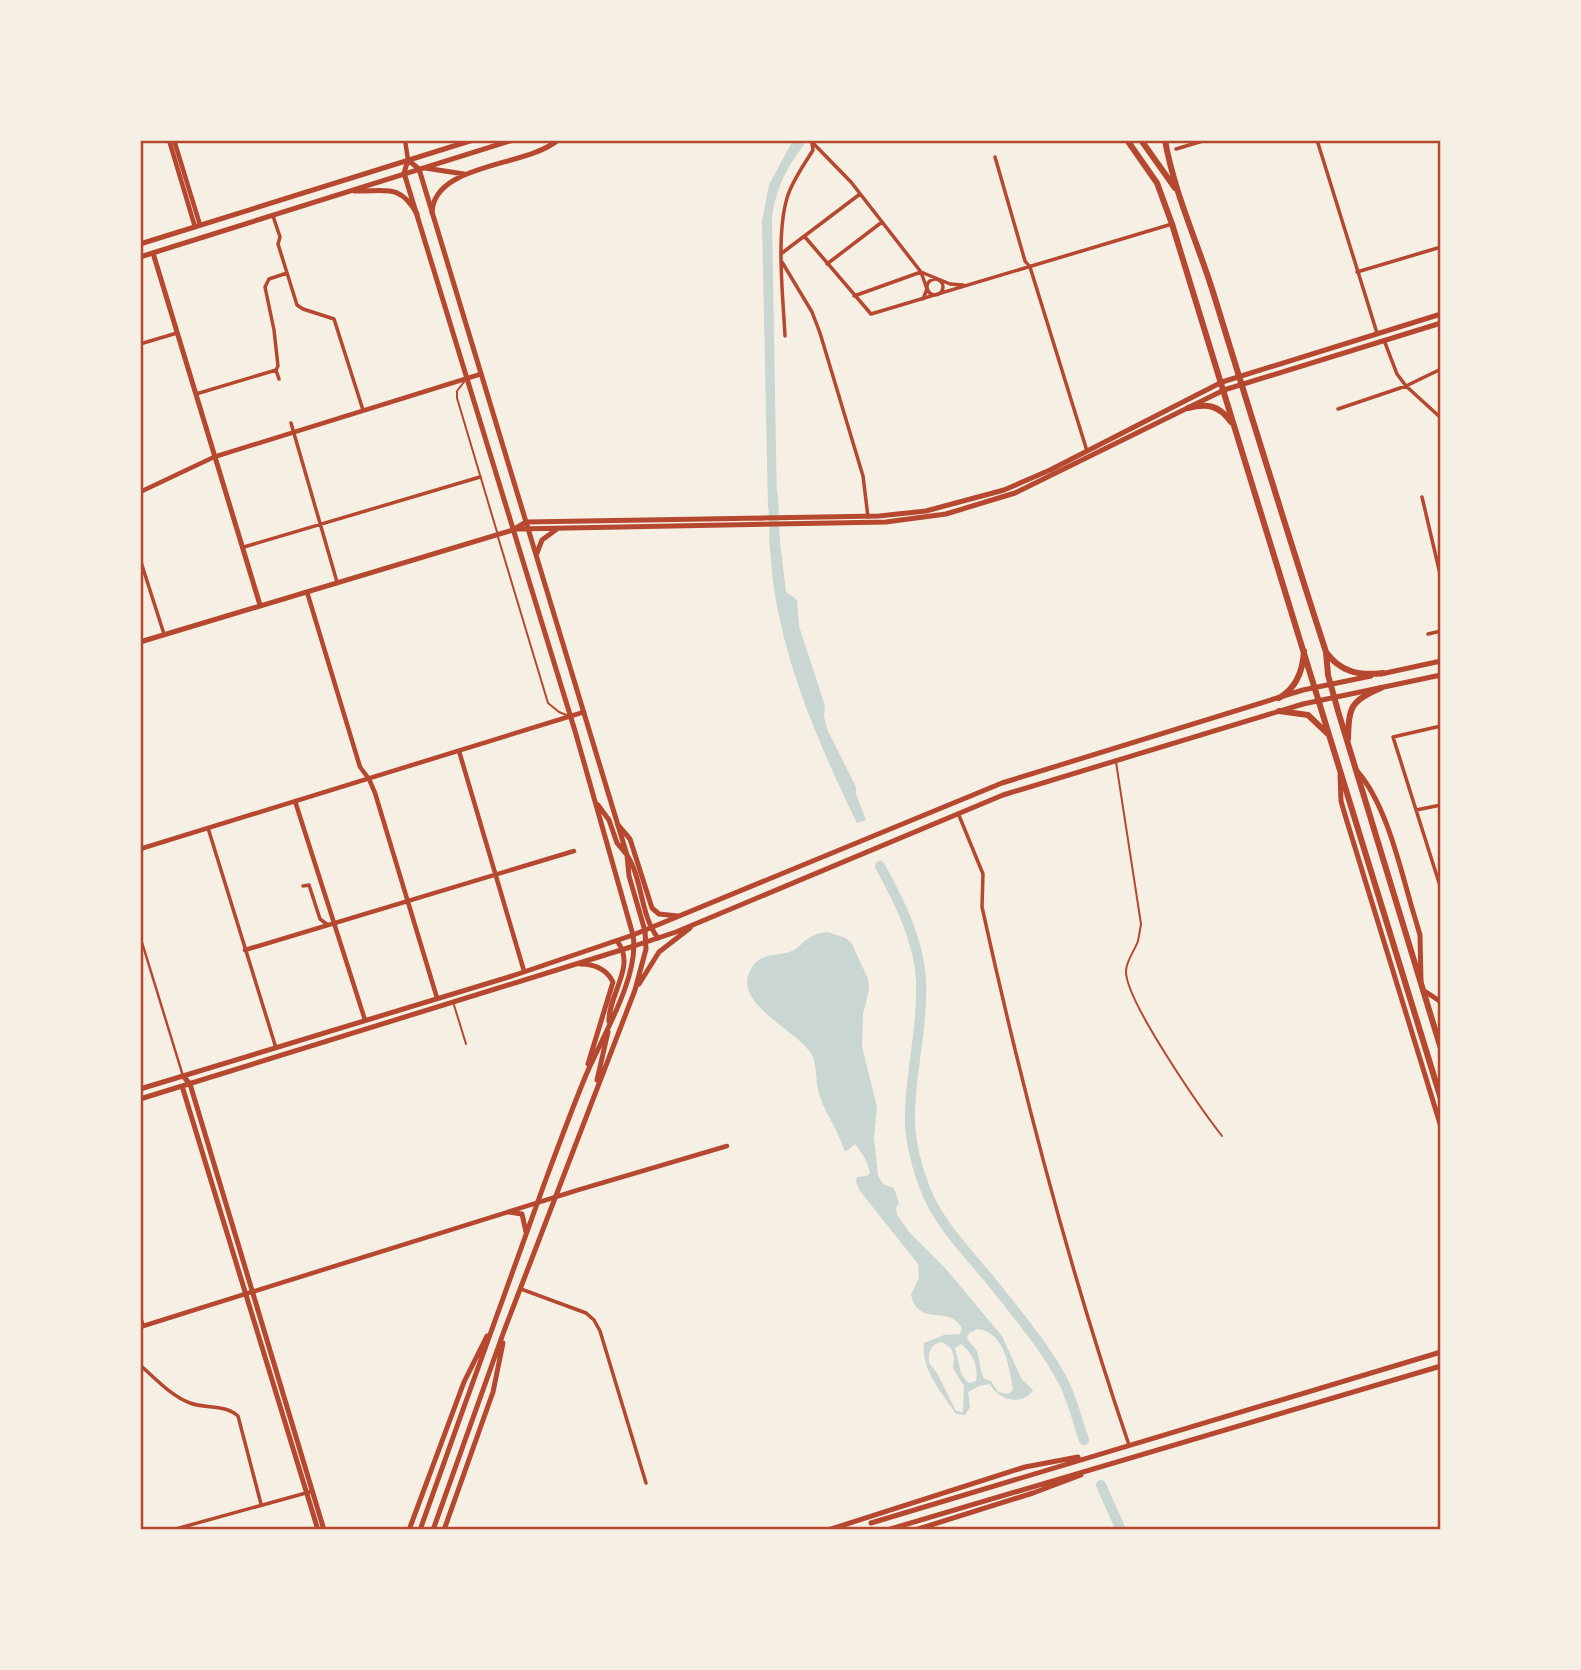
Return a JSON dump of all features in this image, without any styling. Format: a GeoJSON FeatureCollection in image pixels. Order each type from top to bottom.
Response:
{"type":"FeatureCollection","features":[{"type":"Feature","properties":{"kind":"highway"},"geometry":{"type":"LineString","coordinates":[[1127,140],[1157,183],[1172,224],[1441,1099]]}},
{"type":"Feature","properties":{"kind":"highway"},"geometry":{"type":"LineString","coordinates":[[1141,140],[1178,192]]}},
{"type":"Feature","properties":{"kind":"highway"},"geometry":{"type":"LineString","coordinates":[[1165,140],[1178,192],[1199,246],[1326,652],[1334,696],[1441,1049]]}},
{"type":"Feature","properties":{"kind":"highway"},"geometry":{"type":"LineString","coordinates":[[1188,408],[1211,405],[1222,411],[1233,424]]}},
{"type":"Feature","properties":{"kind":"highway"},"geometry":{"type":"LineString","coordinates":[[1279,698],[1291,689],[1298,678],[1301,658],[1305,655],[1304,649]]}},
{"type":"Feature","properties":{"kind":"highway"},"geometry":{"type":"LineString","coordinates":[[1326,652],[1335,664],[1348,671],[1383,673]]}},
{"type":"Feature","properties":{"kind":"highway"},"geometry":{"type":"LineString","coordinates":[[1348,744],[1352,705],[1358,698],[1381,688]]}},
{"type":"Feature","properties":{"kind":"highway"},"geometry":{"type":"LineString","coordinates":[[1279,711],[1308,715],[1330,736]]}},
{"type":"Feature","properties":{"kind":"main road"},"geometry":{"type":"LineString","coordinates":[[140,244],[473,140]]}},
{"type":"Feature","properties":{"kind":"main road"},"geometry":{"type":"LineString","coordinates":[[140,257],[513,140]]}},
{"type":"Feature","properties":{"kind":"main road"},"geometry":{"type":"LineString","coordinates":[[432,214],[435,198],[443,187],[467,174],[537,153],[558,140]]}},
{"type":"Feature","properties":{"kind":"main road"},"geometry":{"type":"LineString","coordinates":[[408,160],[419,169],[467,174]]}},
{"type":"Feature","properties":{"kind":"main road"},"geometry":{"type":"LineString","coordinates":[[408,160],[404,173],[570,716],[634,946],[627,979],[609,1027],[585,1077],[420,1530]]}},
{"type":"Feature","properties":{"kind":"main road"},"geometry":{"type":"LineString","coordinates":[[419,169],[627,855],[629,876],[646,942],[645,956],[635,990],[505,1331],[433,1530]]}},
{"type":"Feature","properties":{"kind":"main road"},"geometry":{"type":"LineString","coordinates":[[348,190],[393,190],[405,198],[417,214]]}},
{"type":"Feature","properties":{"kind":"main road"},"geometry":{"type":"LineString","coordinates":[[153,253],[260,605]]}},
{"type":"Feature","properties":{"kind":"main road"},"geometry":{"type":"LineString","coordinates":[[527,526],[560,528],[758,523],[917,513],[979,498],[1027,481],[1222,382],[1441,314]]}},
{"type":"Feature","properties":{"kind":"main road"},"geometry":{"type":"LineString","coordinates":[[792,521],[895,522],[981,505],[1041,481],[1224,390],[1441,323]]}},
{"type":"Feature","properties":{"kind":"main road"},"geometry":{"type":"LineString","coordinates":[[140,642],[527,526],[758,523]]}},
{"type":"Feature","properties":{"kind":"main road"},"geometry":{"type":"LineString","coordinates":[[537,558],[537,550],[542,540],[560,528]]}},
{"type":"Feature","properties":{"kind":"main road"},"geometry":{"type":"LineString","coordinates":[[140,1088],[617,941],[1002,783],[1279,698],[1441,661]]}},
{"type":"Feature","properties":{"kind":"main road"},"geometry":{"type":"LineString","coordinates":[[140,1099],[658,938],[1015,791],[1319,700],[1441,675]]}},
{"type":"Feature","properties":{"kind":"main road"},"geometry":{"type":"LineString","coordinates":[[1339,764],[1343,808],[1441,1127]]}},
{"type":"Feature","properties":{"kind":"main road"},"geometry":{"type":"LineString","coordinates":[[1357,771],[1369,785],[1382,816],[1420,934],[1422,987],[1441,1002]]}},
{"type":"Feature","properties":{"kind":"main road"},"geometry":{"type":"LineString","coordinates":[[594,801],[609,820],[617,843],[634,867],[652,928],[658,938]]}},
{"type":"Feature","properties":{"kind":"main road"},"geometry":{"type":"LineString","coordinates":[[618,825],[630,839],[652,908],[664,915],[685,915]]}},
{"type":"Feature","properties":{"kind":"main road"},"geometry":{"type":"LineString","coordinates":[[635,990],[660,952],[700,922]]}},
{"type":"Feature","properties":{"kind":"main road"},"geometry":{"type":"LineString","coordinates":[[597,1086],[598,1069],[609,1027],[610,1008],[624,967],[622,950],[617,941]]}},
{"type":"Feature","properties":{"kind":"main road"},"geometry":{"type":"LineString","coordinates":[[579,964],[603,969],[613,982],[585,1077]]}},
{"type":"Feature","properties":{"kind":"main road"},"geometry":{"type":"LineString","coordinates":[[183,1076],[190,1084],[252,1290],[310,1492],[318,1530]]}},
{"type":"Feature","properties":{"kind":"main road"},"geometry":{"type":"LineString","coordinates":[[183,1076],[183,1086],[245,1294],[324,1530]]}},
{"type":"Feature","properties":{"kind":"main road"},"geometry":{"type":"LineString","coordinates":[[509,1212],[522,1214],[527,1233]]}},
{"type":"Feature","properties":{"kind":"main road"},"geometry":{"type":"LineString","coordinates":[[530,1226],[543,1231]]}},
{"type":"Feature","properties":{"kind":"main road"},"geometry":{"type":"LineString","coordinates":[[408,1530],[464,1382],[479,1348],[493,1327]]}},
{"type":"Feature","properties":{"kind":"main road"},"geometry":{"type":"LineString","coordinates":[[444,1530],[493,1392],[505,1331]]}},
{"type":"Feature","properties":{"kind":"main road"},"geometry":{"type":"LineString","coordinates":[[872,1523],[1441,1352]]}},
{"type":"Feature","properties":{"kind":"main road"},"geometry":{"type":"LineString","coordinates":[[887,1530],[1441,1366]]}},
{"type":"Feature","properties":{"kind":"main road"},"geometry":{"type":"LineString","coordinates":[[1144,1441],[1147,1452]]}},
{"type":"Feature","properties":{"kind":"main road"},"geometry":{"type":"LineString","coordinates":[[828,1530],[1025,1467],[1105,1452]]}},
{"type":"Feature","properties":{"kind":"main road"},"geometry":{"type":"LineString","coordinates":[[915,1530],[1033,1493],[1109,1463]]}},
{"type":"Feature","properties":{"kind":"street"},"geometry":{"type":"LineString","coordinates":[[169,140],[198,226]]}},
{"type":"Feature","properties":{"kind":"street"},"geometry":{"type":"LineString","coordinates":[[174,140],[198,226]]}},
{"type":"Feature","properties":{"kind":"street"},"geometry":{"type":"LineString","coordinates":[[405,140],[408,160]]}},
{"type":"Feature","properties":{"kind":"street"},"geometry":{"type":"LineString","coordinates":[[1177,149],[1205,140]]}},
{"type":"Feature","properties":{"kind":"street"},"geometry":{"type":"LineString","coordinates":[[1317,140],[1377,333]]}},
{"type":"Feature","properties":{"kind":"street"},"geometry":{"type":"LineString","coordinates":[[811,141],[860,194],[921,272],[927,289],[927,295],[922,300]]}},
{"type":"Feature","properties":{"kind":"street"},"geometry":{"type":"LineString","coordinates":[[785,336],[782,262],[784,209],[788,195],[813,150],[811,141]]}},
{"type":"Feature","properties":{"kind":"street"},"geometry":{"type":"LineString","coordinates":[[995,157],[1025,261],[1030,267],[1087,451]]}},
{"type":"Feature","properties":{"kind":"street"},"geometry":{"type":"LineString","coordinates":[[782,253],[860,194]]}},
{"type":"Feature","properties":{"kind":"street"},"geometry":{"type":"LineString","coordinates":[[273,216],[280,237],[278,244],[299,307],[334,320],[363,410]]}},
{"type":"Feature","properties":{"kind":"street"},"geometry":{"type":"LineString","coordinates":[[827,264],[882,222]]}},
{"type":"Feature","properties":{"kind":"street"},"geometry":{"type":"LineString","coordinates":[[805,237],[871,314],[1172,224]]}},
{"type":"Feature","properties":{"kind":"street"},"geometry":{"type":"LineString","coordinates":[[1357,272],[1441,247]]}},
{"type":"Feature","properties":{"kind":"street"},"geometry":{"type":"LineString","coordinates":[[782,262],[812,312],[820,333],[863,476],[868,517]]}},
{"type":"Feature","properties":{"kind":"street"},"geometry":{"type":"LineString","coordinates":[[853,296],[921,272],[956,285],[968,285]]}},
{"type":"Feature","properties":{"kind":"street"},"geometry":{"type":"LineString","coordinates":[[279,379],[266,283],[269,279],[287,273]]}},
{"type":"Feature","properties":{"kind":"street"},"geometry":{"type":"LineString","coordinates":[[927,289],[931,280],[939,280]]}},
{"type":"Feature","properties":{"kind":"street"},"geometry":{"type":"LineString","coordinates":[[939,280],[943,288],[939,295]]}},
{"type":"Feature","properties":{"kind":"street"},"geometry":{"type":"LineString","coordinates":[[927,289],[932,294],[939,295]]}},
{"type":"Feature","properties":{"kind":"street"},"geometry":{"type":"LineString","coordinates":[[140,344],[177,333]]}},
{"type":"Feature","properties":{"kind":"street"},"geometry":{"type":"LineString","coordinates":[[1384,340],[1397,374],[1406,386],[1441,418]]}},
{"type":"Feature","properties":{"kind":"street"},"geometry":{"type":"LineString","coordinates":[[1338,409],[1406,386],[1441,369]]}},
{"type":"Feature","properties":{"kind":"street"},"geometry":{"type":"LineString","coordinates":[[196,394],[276,370]]}},
{"type":"Feature","properties":{"kind":"street"},"geometry":{"type":"LineString","coordinates":[[140,492],[214,457],[481,374]]}},
{"type":"Feature","properties":{"kind":"street"},"geometry":{"type":"LineString","coordinates":[[291,422],[337,582]]}},
{"type":"Feature","properties":{"kind":"street"},"geometry":{"type":"LineString","coordinates":[[241,548],[480,477]]}},
{"type":"Feature","properties":{"kind":"street"},"geometry":{"type":"LineString","coordinates":[[1422,497],[1441,578]]}},
{"type":"Feature","properties":{"kind":"street"},"geometry":{"type":"LineString","coordinates":[[140,559],[164,635]]}},
{"type":"Feature","properties":{"kind":"street"},"geometry":{"type":"LineString","coordinates":[[307,592],[360,766],[369,779],[438,998]]}},
{"type":"Feature","properties":{"kind":"street"},"geometry":{"type":"LineString","coordinates":[[1428,634],[1441,631]]}},
{"type":"Feature","properties":{"kind":"street"},"geometry":{"type":"LineString","coordinates":[[140,849],[584,712]]}},
{"type":"Feature","properties":{"kind":"street"},"geometry":{"type":"LineString","coordinates":[[1441,726],[1394,737],[1441,889]]}},
{"type":"Feature","properties":{"kind":"street"},"geometry":{"type":"LineString","coordinates":[[459,751],[524,971]]}},
{"type":"Feature","properties":{"kind":"street"},"geometry":{"type":"LineString","coordinates":[[295,801],[331,924],[365,1020]]}},
{"type":"Feature","properties":{"kind":"street"},"geometry":{"type":"LineString","coordinates":[[1416,810],[1441,804]]}},
{"type":"Feature","properties":{"kind":"street"},"geometry":{"type":"LineString","coordinates":[[958,813],[983,874],[982,907],[1036,1138],[1105,1376],[1129,1445]]}},
{"type":"Feature","properties":{"kind":"street"},"geometry":{"type":"LineString","coordinates":[[208,828],[276,1048]]}},
{"type":"Feature","properties":{"kind":"street"},"geometry":{"type":"LineString","coordinates":[[244,950],[574,851]]}},
{"type":"Feature","properties":{"kind":"street"},"geometry":{"type":"LineString","coordinates":[[303,886],[309,885],[320,919],[331,924]]}},
{"type":"Feature","properties":{"kind":"street"},"geometry":{"type":"LineString","coordinates":[[140,936],[183,1076]]}},
{"type":"Feature","properties":{"kind":"street"},"geometry":{"type":"LineString","coordinates":[[140,1315],[142,1326],[727,1146]]}},
{"type":"Feature","properties":{"kind":"street"},"geometry":{"type":"LineString","coordinates":[[521,1289],[586,1313],[594,1320],[600,1331],[646,1483]]}},
{"type":"Feature","properties":{"kind":"street"},"geometry":{"type":"LineString","coordinates":[[140,1365],[180,1398],[190,1403],[228,1409],[238,1416],[261,1504]]}},
{"type":"Feature","properties":{"kind":"street"},"geometry":{"type":"LineString","coordinates":[[172,1530],[310,1492]]}},
{"type":"Feature","properties":{"kind":"lane"},"geometry":{"type":"LineString","coordinates":[[467,378],[456,396],[548,703],[559,712],[570,716]]}},
{"type":"Feature","properties":{"kind":"lane"},"geometry":{"type":"LineString","coordinates":[[1116,761],[1141,924],[1138,940],[1125,968],[1127,982],[1164,1050],[1201,1109],[1222,1136]]}},
{"type":"Feature","properties":{"kind":"lane"},"geometry":{"type":"LineString","coordinates":[[453,1003],[466,1044]]}},
{"type":"Feature","properties":{"kind":"shaded area"},"geometry":{"type":"Polygon","coordinates":[[[793,140],[804,145],[782,181],[775,200],[772,221],[777,508],[768,508],[762,221],[769,185],[793,140]]]}},
{"type":"Feature","properties":{"kind":"shaded area"},"geometry":{"type":"Polygon","coordinates":[[[779,534],[786,592],[797,600],[799,626],[825,706],[827,729],[856,787],[866,820],[857,823],[812,722],[785,643],[775,596],[769,535],[779,534]]]}},
{"type":"Feature","properties":{"kind":"shaded area"},"geometry":{"type":"Polygon","coordinates":[[[827,932],[846,938],[852,944],[868,979],[862,1046],[877,1107],[874,1137],[878,1176],[883,1184],[894,1188],[899,1203],[896,1208],[897,1215],[910,1233],[945,1268],[1002,1336],[1021,1378],[1033,1390],[1023,1398],[1004,1398],[994,1390],[990,1384],[979,1386],[968,1392],[970,1407],[965,1415],[956,1414],[939,1389],[926,1363],[924,1343],[944,1335],[960,1334],[962,1328],[949,1317],[927,1314],[915,1305],[911,1295],[919,1278],[918,1264],[860,1191],[857,1177],[870,1173],[868,1165],[855,1144],[847,1151],[844,1150],[820,1097],[812,1055],[758,1006],[751,995],[747,983],[756,962],[768,956],[792,951],[807,939],[827,932]],[[978,1329],[969,1333],[967,1338],[977,1352],[984,1379],[991,1381],[998,1392],[1008,1394],[1013,1390],[1000,1344],[995,1337],[978,1329]],[[942,1342],[935,1345],[929,1355],[929,1363],[956,1411],[963,1412],[964,1386],[953,1368],[951,1348],[942,1342]],[[961,1344],[955,1348],[961,1373],[967,1382],[976,1381],[975,1365],[971,1356],[961,1344]]]}},
{"type":"Feature","properties":{"kind":"waterway"},"geometry":{"type":"LineString","coordinates":[[773,495],[775,549]]}},
{"type":"Feature","properties":{"kind":"waterway"},"geometry":{"type":"LineString","coordinates":[[880,866],[907,921],[919,965],[920,1014],[910,1122],[918,1169],[924,1186],[945,1224],[1050,1358],[1068,1392],[1084,1440]]}},
{"type":"Feature","properties":{"kind":"waterway"},"geometry":{"type":"LineString","coordinates":[[1101,1485],[1121,1530]]}}]}
